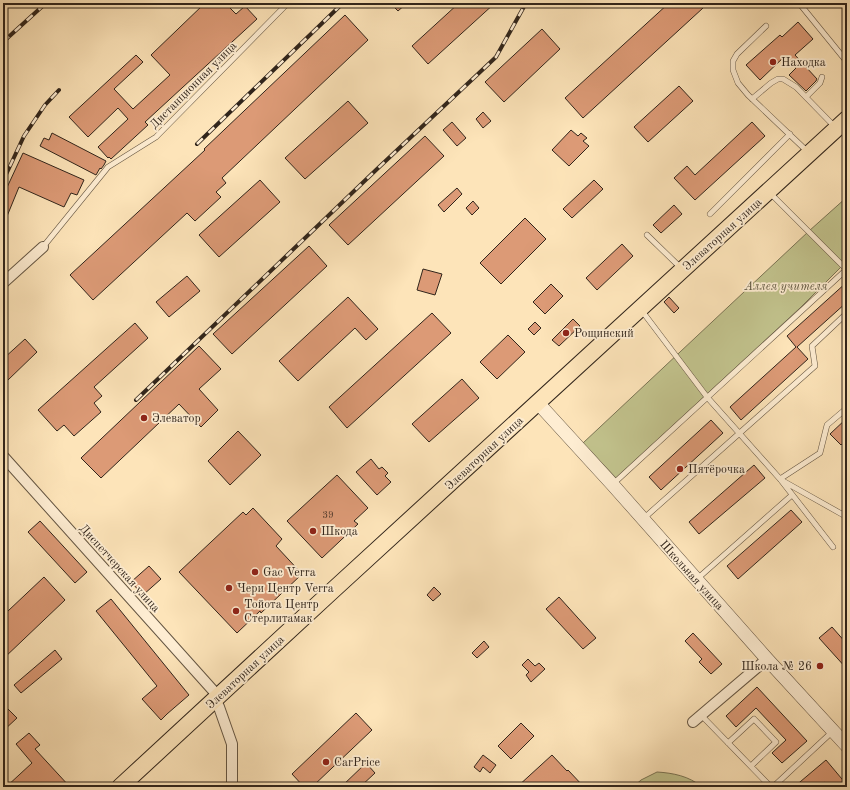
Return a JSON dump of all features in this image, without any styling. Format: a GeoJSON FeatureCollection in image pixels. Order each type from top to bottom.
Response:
{"type":"FeatureCollection","features":[{"type":"Feature","properties":{"kind":"main road","name":"Элеваторная улица"},"geometry":{"type":"LineString","coordinates":[[120,787],[842,124]]}},
{"type":"Feature","properties":{"kind":"street"},"geometry":{"type":"LineString","coordinates":[[3,283],[43,247]]}},
{"type":"Feature","properties":{"kind":"street","name":"Школьная улица"},"geometry":{"type":"LineString","coordinates":[[538,403],[767,659],[847,746]]}},
{"type":"Feature","properties":{"kind":"street","name":"Диспетчерская улица"},"geometry":{"type":"LineString","coordinates":[[3,456],[216,698],[232,744],[232,787]]}},
{"type":"Feature","properties":{"kind":"street"},"geometry":{"type":"LineString","coordinates":[[693,722],[767,659]]}},
{"type":"Feature","properties":{"kind":"lane","name":"Дистанционная улица"},"geometry":{"type":"LineString","coordinates":[[43,247],[108,167],[156,137],[288,3]]}},
{"type":"Feature","properties":{"kind":"lane"},"geometry":{"type":"LineString","coordinates":[[799,3],[847,62]]}},
{"type":"Feature","properties":{"kind":"lane"},"geometry":{"type":"LineString","coordinates":[[766,26],[737,54],[733,61],[733,70],[738,83],[752,99],[809,153]]}},
{"type":"Feature","properties":{"kind":"lane"},"geometry":{"type":"LineString","coordinates":[[806,97],[820,83],[822,76]]}},
{"type":"Feature","properties":{"kind":"lane"},"geometry":{"type":"LineString","coordinates":[[752,99],[771,83],[778,79],[783,79],[796,87],[806,97],[842,124]]}},
{"type":"Feature","properties":{"kind":"lane"},"geometry":{"type":"LineString","coordinates":[[710,214],[790,134]]}},
{"type":"Feature","properties":{"kind":"lane"},"geometry":{"type":"LineString","coordinates":[[612,484],[847,270],[768,191]]}},
{"type":"Feature","properties":{"kind":"lane"},"geometry":{"type":"LineString","coordinates":[[647,235],[683,269]]}},
{"type":"Feature","properties":{"kind":"lane"},"geometry":{"type":"LineString","coordinates":[[640,308],[707,397],[780,479],[833,547]]}},
{"type":"Feature","properties":{"kind":"lane"},"geometry":{"type":"LineString","coordinates":[[643,519],[815,366],[812,346],[847,313]]}},
{"type":"Feature","properties":{"kind":"lane"},"geometry":{"type":"LineString","coordinates":[[780,479],[820,453],[827,426],[847,408]]}},
{"type":"Feature","properties":{"kind":"lane"},"geometry":{"type":"LineString","coordinates":[[780,479],[847,517]]}},
{"type":"Feature","properties":{"kind":"lane"},"geometry":{"type":"LineString","coordinates":[[696,579],[792,495]]}},
{"type":"Feature","properties":{"kind":"lane"},"geometry":{"type":"LineString","coordinates":[[701,715],[772,787],[833,731]]}},
{"type":"Feature","properties":{"kind":"lane"},"geometry":{"type":"LineString","coordinates":[[728,743],[754,719],[776,742],[751,766]]}},
{"type":"Feature","properties":{"kind":"green space","name":"Аллея учителя"},"geometry":{"type":"Polygon","coordinates":[[[847,197],[847,261],[800,308],[616,478],[583,443],[847,197]]]}},
{"type":"Feature","properties":{"kind":"green space"},"geometry":{"type":"Polygon","coordinates":[[[657,772],[681,776],[692,780],[702,787],[633,787],[641,780],[657,772]]]}},
{"type":"Feature","properties":{"kind":"building"},"geometry":{"type":"Polygon","coordinates":[[[205,3],[225,3],[236,14],[245,6],[257,19],[145,122],[148,125],[111,159],[109,157],[108,158],[98,147],[128,119],[118,108],[88,137],[69,117],[136,55],[143,62],[114,89],[133,109],[170,75],[151,55],[205,3]]]}},
{"type":"Feature","properties":{"kind":"building"},"geometry":{"type":"Polygon","coordinates":[[[390,3],[407,3],[398,11],[390,3]]]}},
{"type":"Feature","properties":{"kind":"building"},"geometry":{"type":"Polygon","coordinates":[[[459,3],[495,3],[428,64],[412,46],[459,3]]]}},
{"type":"Feature","properties":{"kind":"building"},"geometry":{"type":"Polygon","coordinates":[[[669,3],[699,3],[703,8],[583,118],[565,98],[669,3]]]}},
{"type":"Feature","properties":{"kind":"building"},"geometry":{"type":"Polygon","coordinates":[[[345,15],[368,40],[222,178],[226,183],[216,192],[221,197],[195,221],[187,213],[93,300],[70,275],[205,150],[204,149],[345,15]]]}},
{"type":"Feature","properties":{"kind":"building"},"geometry":{"type":"Polygon","coordinates":[[[798,22],[813,39],[795,55],[817,79],[806,91],[789,75],[796,68],[785,56],[760,80],[746,65],[780,35],[782,37],[798,22]]]}},
{"type":"Feature","properties":{"kind":"building"},"geometry":{"type":"Polygon","coordinates":[[[542,29],[560,49],[504,102],[485,82],[542,29]]]}},
{"type":"Feature","properties":{"kind":"building"},"geometry":{"type":"Polygon","coordinates":[[[679,86],[693,101],[648,142],[634,127],[679,86]]]}},
{"type":"Feature","properties":{"kind":"building"},"geometry":{"type":"Polygon","coordinates":[[[348,101],[368,123],[305,179],[285,158],[348,101]]]}},
{"type":"Feature","properties":{"kind":"building"},"geometry":{"type":"Polygon","coordinates":[[[483,112],[491,121],[483,128],[476,119],[483,112]]]}},
{"type":"Feature","properties":{"kind":"building"},"geometry":{"type":"Polygon","coordinates":[[[452,122],[466,138],[457,146],[443,130],[452,122]]]}},
{"type":"Feature","properties":{"kind":"building"},"geometry":{"type":"Polygon","coordinates":[[[752,122],[765,136],[695,200],[674,178],[687,166],[695,175],[752,122]]]}},
{"type":"Feature","properties":{"kind":"building"},"geometry":{"type":"Polygon","coordinates":[[[571,130],[578,136],[581,133],[587,138],[583,141],[589,146],[569,166],[552,150],[571,130]]]}},
{"type":"Feature","properties":{"kind":"building"},"geometry":{"type":"Polygon","coordinates":[[[52,133],[106,161],[104,165],[101,169],[100,168],[96,175],[40,146],[44,138],[49,140],[52,133]]]}},
{"type":"Feature","properties":{"kind":"building"},"geometry":{"type":"Polygon","coordinates":[[[425,136],[444,156],[348,245],[329,225],[425,136]]]}},
{"type":"Feature","properties":{"kind":"building"},"geometry":{"type":"Polygon","coordinates":[[[23,153],[84,180],[77,195],[71,193],[64,207],[19,187],[3,226],[3,196],[23,153]]]}},
{"type":"Feature","properties":{"kind":"building"},"geometry":{"type":"Polygon","coordinates":[[[260,180],[280,202],[219,257],[199,235],[260,180]]]}},
{"type":"Feature","properties":{"kind":"building"},"geometry":{"type":"Polygon","coordinates":[[[594,180],[603,189],[572,218],[563,209],[594,180]]]}},
{"type":"Feature","properties":{"kind":"building"},"geometry":{"type":"Polygon","coordinates":[[[457,188],[462,194],[444,212],[438,205],[457,188]]]}},
{"type":"Feature","properties":{"kind":"building"},"geometry":{"type":"Polygon","coordinates":[[[473,201],[479,208],[472,215],[466,208],[473,201]]]}},
{"type":"Feature","properties":{"kind":"building"},"geometry":{"type":"Polygon","coordinates":[[[674,205],[682,214],[661,233],[653,225],[674,205]]]}},
{"type":"Feature","properties":{"kind":"building"},"geometry":{"type":"Polygon","coordinates":[[[525,218],[546,239],[501,284],[480,263],[525,218]]]}},
{"type":"Feature","properties":{"kind":"building"},"geometry":{"type":"Polygon","coordinates":[[[622,244],[633,256],[597,290],[586,278],[622,244]]]}},
{"type":"Feature","properties":{"kind":"building"},"geometry":{"type":"Polygon","coordinates":[[[309,246],[327,266],[232,354],[213,334],[309,246]]]}},
{"type":"Feature","properties":{"kind":"building"},"geometry":{"type":"Polygon","coordinates":[[[423,269],[442,274],[435,295],[417,290],[423,269]]]}},
{"type":"Feature","properties":{"kind":"building"},"geometry":{"type":"Polygon","coordinates":[[[187,276],[200,291],[169,317],[156,302],[187,276]]]}},
{"type":"Feature","properties":{"kind":"building"},"geometry":{"type":"Polygon","coordinates":[[[847,282],[847,302],[797,347],[808,359],[741,420],[730,407],[796,347],[787,336],[847,282]]]}},
{"type":"Feature","properties":{"kind":"building"},"geometry":{"type":"Polygon","coordinates":[[[551,284],[563,296],[545,314],[533,302],[551,284]]]}},
{"type":"Feature","properties":{"kind":"building"},"geometry":{"type":"Polygon","coordinates":[[[348,297],[378,329],[366,340],[355,328],[298,381],[279,361],[348,297]]]}},
{"type":"Feature","properties":{"kind":"building"},"geometry":{"type":"Polygon","coordinates":[[[669,297],[679,308],[674,313],[664,302],[669,297]]]}},
{"type":"Feature","properties":{"kind":"building"},"geometry":{"type":"Polygon","coordinates":[[[432,313],[451,333],[347,428],[329,407],[432,313]]]}},
{"type":"Feature","properties":{"kind":"building"},"geometry":{"type":"Polygon","coordinates":[[[573,319],[580,326],[559,346],[552,340],[573,319]]]}},
{"type":"Feature","properties":{"kind":"building"},"geometry":{"type":"Polygon","coordinates":[[[535,322],[541,328],[534,335],[528,329],[535,322]]]}},
{"type":"Feature","properties":{"kind":"building"},"geometry":{"type":"Polygon","coordinates":[[[135,323],[148,338],[94,387],[102,396],[94,403],[101,412],[74,436],[64,425],[57,431],[38,410],[135,323]]]}},
{"type":"Feature","properties":{"kind":"building"},"geometry":{"type":"Polygon","coordinates":[[[508,335],[525,352],[497,379],[480,362],[508,335]]]}},
{"type":"Feature","properties":{"kind":"building"},"geometry":{"type":"Polygon","coordinates":[[[25,339],[37,352],[8,380],[3,375],[3,359],[25,339]]]}},
{"type":"Feature","properties":{"kind":"building","name":"Элеватор"},"geometry":{"type":"Polygon","coordinates":[[[199,346],[221,369],[199,389],[218,410],[201,427],[179,404],[101,478],[81,458],[199,346]]]}},
{"type":"Feature","properties":{"kind":"building"},"geometry":{"type":"Polygon","coordinates":[[[462,379],[479,398],[429,442],[412,424],[462,379]]]}},
{"type":"Feature","properties":{"kind":"building"},"geometry":{"type":"Polygon","coordinates":[[[847,418],[847,439],[841,445],[830,434],[847,418]]]}},
{"type":"Feature","properties":{"kind":"building"},"geometry":{"type":"Polygon","coordinates":[[[711,420],[723,433],[661,490],[649,477],[711,420]]]}},
{"type":"Feature","properties":{"kind":"building"},"geometry":{"type":"Polygon","coordinates":[[[238,431],[261,455],[230,485],[208,461],[238,431]]]}},
{"type":"Feature","properties":{"kind":"building"},"geometry":{"type":"Polygon","coordinates":[[[371,459],[379,469],[382,467],[388,473],[385,476],[391,482],[377,495],[356,472],[371,459]]]}},
{"type":"Feature","properties":{"kind":"building"},"geometry":{"type":"Polygon","coordinates":[[[754,465],[765,478],[699,534],[689,522],[754,465]]]}},
{"type":"Feature","properties":{"kind":"building"},"geometry":{"type":"Polygon","coordinates":[[[337,475],[368,508],[354,521],[358,524],[322,558],[287,521],[337,475]]]}},
{"type":"Feature","properties":{"kind":"building"},"geometry":{"type":"Polygon","coordinates":[[[253,508],[282,539],[276,546],[302,574],[261,613],[260,611],[237,633],[179,572],[243,512],[246,515],[253,508]]]}},
{"type":"Feature","properties":{"kind":"building"},"geometry":{"type":"Polygon","coordinates":[[[791,510],[802,522],[738,579],[727,566],[791,510]]]}},
{"type":"Feature","properties":{"kind":"building"},"geometry":{"type":"Polygon","coordinates":[[[40,521],[87,572],[75,583],[28,532],[40,521]]]}},
{"type":"Feature","properties":{"kind":"building"},"geometry":{"type":"Polygon","coordinates":[[[149,566],[161,579],[143,595],[131,582],[149,566]]]}},
{"type":"Feature","properties":{"kind":"building"},"geometry":{"type":"Polygon","coordinates":[[[44,577],[65,600],[3,659],[3,605],[8,611],[44,577]]]}},
{"type":"Feature","properties":{"kind":"building"},"geometry":{"type":"Polygon","coordinates":[[[434,587],[441,594],[433,601],[427,595],[434,587]]]}},
{"type":"Feature","properties":{"kind":"building"},"geometry":{"type":"Polygon","coordinates":[[[559,597],[596,638],[583,649],[546,609],[559,597]]]}},
{"type":"Feature","properties":{"kind":"building"},"geometry":{"type":"Polygon","coordinates":[[[111,599],[189,695],[161,720],[142,699],[157,686],[96,611],[111,599]]]}},
{"type":"Feature","properties":{"kind":"building"},"geometry":{"type":"Polygon","coordinates":[[[832,627],[847,644],[847,669],[819,638],[832,627]]]}},
{"type":"Feature","properties":{"kind":"building"},"geometry":{"type":"Polygon","coordinates":[[[693,633],[722,664],[711,674],[699,662],[702,659],[685,641],[693,633]]]}},
{"type":"Feature","properties":{"kind":"building"},"geometry":{"type":"Polygon","coordinates":[[[484,641],[489,647],[477,658],[472,653],[484,641]]]}},
{"type":"Feature","properties":{"kind":"building"},"geometry":{"type":"Polygon","coordinates":[[[55,650],[62,659],[21,693],[14,685],[55,650]]]}},
{"type":"Feature","properties":{"kind":"building"},"geometry":{"type":"Polygon","coordinates":[[[528,659],[535,666],[539,663],[545,669],[531,682],[526,675],[529,672],[522,665],[528,659]]]}},
{"type":"Feature","properties":{"kind":"building"},"geometry":{"type":"Polygon","coordinates":[[[757,687],[807,741],[782,763],[772,753],[786,740],[756,708],[736,727],[726,716],[757,687]]]}},
{"type":"Feature","properties":{"kind":"building"},"geometry":{"type":"Polygon","coordinates":[[[3,704],[17,718],[3,731],[3,704]]]}},
{"type":"Feature","properties":{"kind":"building"},"geometry":{"type":"Polygon","coordinates":[[[356,713],[372,730],[312,787],[304,787],[292,774],[356,713]]]}},
{"type":"Feature","properties":{"kind":"building"},"geometry":{"type":"Polygon","coordinates":[[[521,723],[534,736],[511,759],[498,746],[521,723]]]}},
{"type":"Feature","properties":{"kind":"building"},"geometry":{"type":"Polygon","coordinates":[[[29,733],[40,745],[35,749],[70,787],[6,787],[32,763],[16,744],[29,733]]]}},
{"type":"Feature","properties":{"kind":"building"},"geometry":{"type":"Polygon","coordinates":[[[483,755],[496,765],[490,773],[483,767],[480,772],[474,767],[483,755]]]}},
{"type":"Feature","properties":{"kind":"building"},"geometry":{"type":"Polygon","coordinates":[[[552,755],[584,787],[517,787],[552,755]]]}},
{"type":"Feature","properties":{"kind":"building"},"geometry":{"type":"Polygon","coordinates":[[[826,760],[847,785],[847,787],[830,787],[825,782],[819,787],[794,787],[826,760]]]}},
{"type":"Feature","properties":{"kind":"building"},"geometry":{"type":"Polygon","coordinates":[[[366,763],[375,773],[360,787],[341,787],[366,763]]]}},
{"type":"Feature","properties":{"kind":"railway"},"geometry":{"type":"LineString","coordinates":[[3,42],[46,3]]}},
{"type":"Feature","properties":{"kind":"railway"},"geometry":{"type":"LineString","coordinates":[[197,144],[343,3]]}},
{"type":"Feature","properties":{"kind":"railway"},"geometry":{"type":"LineString","coordinates":[[136,400],[496,57],[526,3]]}},
{"type":"Feature","properties":{"kind":"railway"},"geometry":{"type":"LineString","coordinates":[[3,181],[24,136],[45,105],[59,90]]}},
{"type":"Feature","properties":{"kind":"place","name":"Находка"},"geometry":{"type":"Point","coordinates":[773,62]}},
{"type":"Feature","properties":{"kind":"place","name":"Рощинский"},"geometry":{"type":"Point","coordinates":[566,333]}},
{"type":"Feature","properties":{"kind":"place","name":"Элеватор"},"geometry":{"type":"Point","coordinates":[144,418]}},
{"type":"Feature","properties":{"kind":"place","name":"Пятёрочка"},"geometry":{"type":"Point","coordinates":[680,469]}},
{"type":"Feature","properties":{"kind":"place","name":"Шкода"},"geometry":{"type":"Point","coordinates":[313,531]}},
{"type":"Feature","properties":{"kind":"place","name":"Gac Verra"},"geometry":{"type":"Point","coordinates":[255,572]}},
{"type":"Feature","properties":{"kind":"place","name":"Чери Центр Verra"},"geometry":{"type":"Point","coordinates":[229,588]}},
{"type":"Feature","properties":{"kind":"place","name":"Тойота Центр Стерлитамак"},"geometry":{"type":"Point","coordinates":[236,611]}},
{"type":"Feature","properties":{"kind":"place","name":"Школа № 26"},"geometry":{"type":"Point","coordinates":[820,666]}},
{"type":"Feature","properties":{"kind":"place","name":"CarPrice"},"geometry":{"type":"Point","coordinates":[326,762]}}]}
